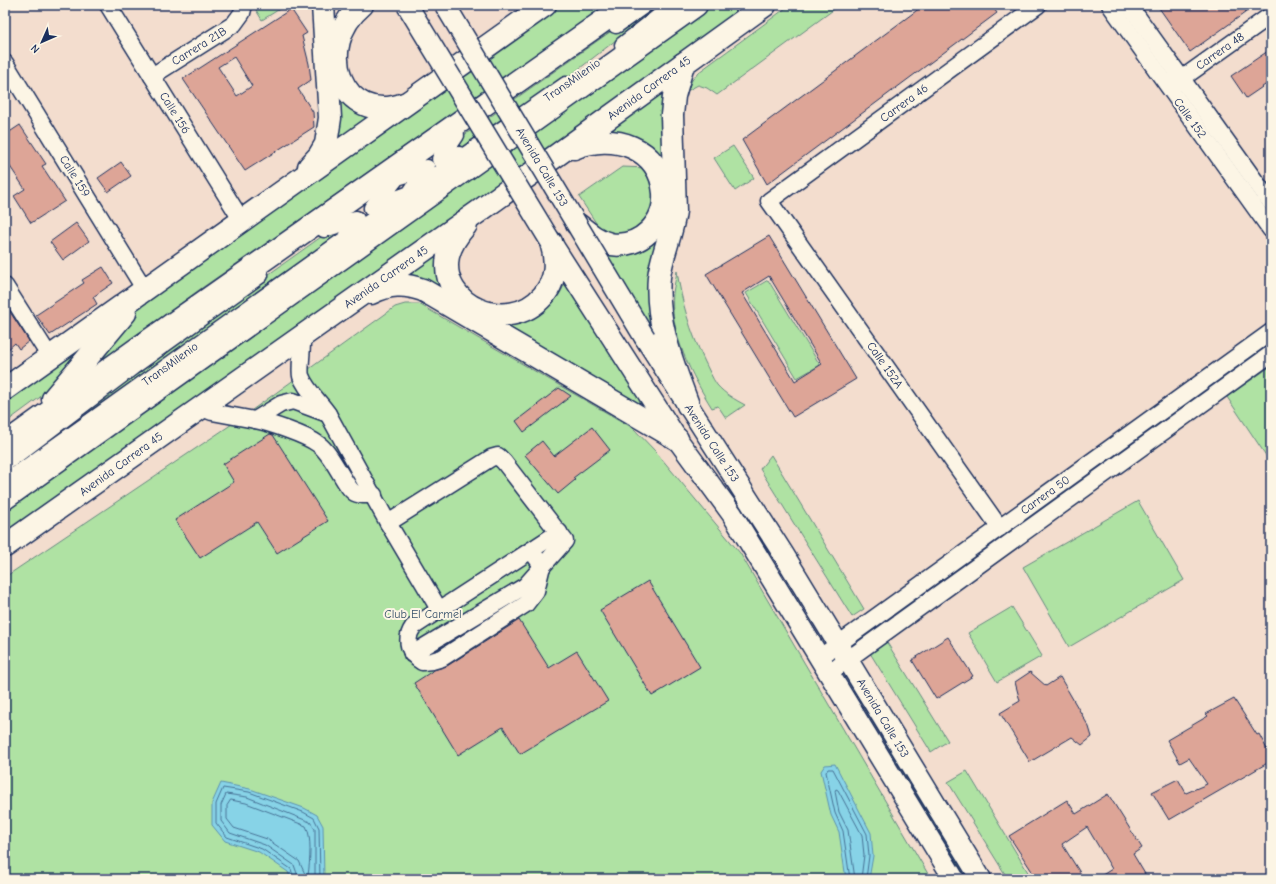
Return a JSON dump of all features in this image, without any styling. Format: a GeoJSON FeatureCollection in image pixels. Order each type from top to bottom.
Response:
{"type":"FeatureCollection","features":[{"type":"Feature","properties":{"kind":"highway"},"geometry":{"type":"LineString","coordinates":[[289,188],[320,156],[326,144],[329,131],[330,118],[323,5]]}},
{"type":"Feature","properties":{"kind":"highway"},"geometry":{"type":"LineString","coordinates":[[362,5],[348,18],[340,32],[336,49],[337,66],[342,82],[352,95],[372,106],[384,108],[396,107],[408,102]]}},
{"type":"Feature","properties":{"kind":"highway"},"geometry":{"type":"LineString","coordinates":[[502,36],[523,5]]}},
{"type":"Feature","properties":{"kind":"highway"},"geometry":{"type":"LineString","coordinates":[[5,389],[242,222],[545,5]]}},
{"type":"Feature","properties":{"kind":"highway"},"geometry":{"type":"LineString","coordinates":[[5,444],[226,286],[626,5]]}},
{"type":"Feature","properties":{"kind":"highway"},"geometry":{"type":"LineString","coordinates":[[5,498],[696,5]]}},
{"type":"Feature","properties":{"kind":"highway","name":"Avenida Carrera 45"},"geometry":{"type":"LineString","coordinates":[[5,546],[112,471],[199,407],[478,212],[764,5]]}},
{"type":"Feature","properties":{"kind":"highway"},"geometry":{"type":"LineString","coordinates":[[683,64],[674,96],[672,115],[675,211],[673,226],[663,257],[659,293],[661,322],[688,405]]}},
{"type":"Feature","properties":{"kind":"highway"},"geometry":{"type":"LineString","coordinates":[[552,158],[584,144],[612,140],[627,144],[645,155],[659,174],[664,193],[662,211],[651,230],[644,238],[622,245],[610,244],[599,240],[577,224]]}},
{"type":"Feature","properties":{"kind":"highway"},"geometry":{"type":"LineString","coordinates":[[478,212],[456,238],[450,250],[448,263],[449,274],[459,294],[466,303],[486,313],[508,315],[530,308],[546,293],[555,274],[556,264],[551,242]]}},
{"type":"Feature","properties":{"kind":"highway"},"geometry":{"type":"LineString","coordinates":[[345,306],[377,290],[394,285],[409,286],[423,290],[677,439]]}},
{"type":"Feature","properties":{"kind":"highway"},"geometry":{"type":"LineString","coordinates":[[27,428],[145,290]]}},
{"type":"Feature","properties":{"kind":"main road","name":"Avenida Calle 153"},"geometry":{"type":"LineString","coordinates":[[406,5],[621,354],[677,439],[732,514],[954,879]]}},
{"type":"Feature","properties":{"kind":"main road","name":"Avenida Calle 153"},"geometry":{"type":"LineString","coordinates":[[434,5],[722,468],[732,514]]}},
{"type":"Feature","properties":{"kind":"main road","name":"Avenida Calle 153"},"geometry":{"type":"LineString","coordinates":[[445,5],[577,224],[642,340],[688,405],[843,652],[981,879]]}},
{"type":"Feature","properties":{"kind":"street","name":"Calle 156"},"geometry":{"type":"LineString","coordinates":[[108,5],[242,222]]}},
{"type":"Feature","properties":{"kind":"street","name":"TransMilenio"},"geometry":{"type":"LineString","coordinates":[[5,463],[132,367],[397,177],[644,5]]}},
{"type":"Feature","properties":{"kind":"street","name":"TransMilenio"},"geometry":{"type":"LineString","coordinates":[[5,484],[468,152],[614,51],[674,5]]}},
{"type":"Feature","properties":{"kind":"street","name":"Carrera 46"},"geometry":{"type":"LineString","coordinates":[[769,202],[1038,5]]}},
{"type":"Feature","properties":{"kind":"street","name":"Calle 152"},"geometry":{"type":"LineString","coordinates":[[1110,5],[1175,83],[1271,203]]}},
{"type":"Feature","properties":{"kind":"street","name":"Calle 152"},"geometry":{"type":"LineString","coordinates":[[1129,5],[1175,83],[1271,230]]}},
{"type":"Feature","properties":{"kind":"street","name":"Carrera 21B"},"geometry":{"type":"LineString","coordinates":[[152,76],[234,24],[243,9]]}},
{"type":"Feature","properties":{"kind":"street","name":"Carrera 48"},"geometry":{"type":"LineString","coordinates":[[1175,83],[1271,15]]}},
{"type":"Feature","properties":{"kind":"street","name":"Calle 159"},"geometry":{"type":"LineString","coordinates":[[5,63],[10,83],[145,290]]}},
{"type":"Feature","properties":{"kind":"street","name":"TransMilenio"},"geometry":{"type":"LineString","coordinates":[[324,230],[356,219],[372,208],[410,194],[456,135]]}},
{"type":"Feature","properties":{"kind":"street","name":"TransMilenio"},"geometry":{"type":"LineString","coordinates":[[372,208],[397,177],[468,152]]}},
{"type":"Feature","properties":{"kind":"street","name":"Calle 152A"},"geometry":{"type":"LineString","coordinates":[[769,202],[1000,528]]}},
{"type":"Feature","properties":{"kind":"street","name":"TransMilenio"},"geometry":{"type":"LineString","coordinates":[[336,246],[356,219]]}},
{"type":"Feature","properties":{"kind":"street"},"geometry":{"type":"LineString","coordinates":[[5,286],[50,357]]}},
{"type":"Feature","properties":{"kind":"street","name":"Carrera 50"},"geometry":{"type":"LineString","coordinates":[[843,652],[1000,528],[1271,332]]}},
{"type":"Feature","properties":{"kind":"street"},"geometry":{"type":"LineString","coordinates":[[302,336],[301,375],[307,387],[320,401],[328,414],[388,523],[440,611]]}},
{"type":"Feature","properties":{"kind":"street","name":"Carrera 50"},"geometry":{"type":"LineString","coordinates":[[824,666],[1271,354]]}},
{"type":"Feature","properties":{"kind":"street"},"geometry":{"type":"LineString","coordinates":[[255,420],[281,404],[293,401],[328,414]]}},
{"type":"Feature","properties":{"kind":"street"},"geometry":{"type":"LineString","coordinates":[[199,407],[212,412],[270,423],[318,444],[330,456],[353,492],[360,495],[374,496]]}},
{"type":"Feature","properties":{"kind":"street"},"geometry":{"type":"LineString","coordinates":[[388,523],[491,458],[498,456],[565,541],[525,586],[412,654]]}},
{"type":"Feature","properties":{"kind":"street"},"geometry":{"type":"LineString","coordinates":[[531,550],[542,566],[536,591],[526,604],[442,658],[422,662],[412,654],[409,648],[409,634],[413,627],[440,611],[531,550],[559,532]]}},
{"type":"Feature","properties":{"kind":"street"},"geometry":{"type":"LineString","coordinates":[[511,564],[525,586]]}},
{"type":"Feature","properties":{"kind":"green space"},"geometry":{"type":"Polygon","coordinates":[[[253,5],[286,5],[262,20],[253,5]]]}},
{"type":"Feature","properties":{"kind":"green space"},"geometry":{"type":"Polygon","coordinates":[[[559,5],[607,5],[199,290],[92,368],[121,327],[151,294],[458,75],[559,5]]]}},
{"type":"Feature","properties":{"kind":"green space"},"geometry":{"type":"Polygon","coordinates":[[[648,5],[661,5],[557,86],[467,149],[457,148],[460,138],[648,5]]]}},
{"type":"Feature","properties":{"kind":"green space"},"geometry":{"type":"Polygon","coordinates":[[[711,5],[758,5],[5,539],[5,505],[555,118],[711,5]]]}},
{"type":"Feature","properties":{"kind":"green space"},"geometry":{"type":"Polygon","coordinates":[[[790,5],[840,5],[717,95],[707,88],[698,85],[687,91],[692,80],[699,72],[790,5]]]}},
{"type":"Feature","properties":{"kind":"green space"},"geometry":{"type":"Polygon","coordinates":[[[333,80],[381,113],[331,149],[333,80]]]}},
{"type":"Feature","properties":{"kind":"green space"},"geometry":{"type":"Polygon","coordinates":[[[655,92],[667,99],[671,186],[600,131],[655,92]]]}},
{"type":"Feature","properties":{"kind":"green space"},"geometry":{"type":"Polygon","coordinates":[[[733,146],[754,178],[735,191],[714,158],[733,146]]]}},
{"type":"Feature","properties":{"kind":"green space"},"geometry":{"type":"Polygon","coordinates":[[[622,167],[648,168],[656,209],[631,234],[607,233],[598,226],[579,197],[622,167]]]}},
{"type":"Feature","properties":{"kind":"green space"},"geometry":{"type":"Polygon","coordinates":[[[668,216],[659,348],[597,246],[668,216]]]}},
{"type":"Feature","properties":{"kind":"green space"},"geometry":{"type":"Polygon","coordinates":[[[333,231],[338,236],[93,415],[89,409],[147,361],[328,232],[333,231]]]}},
{"type":"Feature","properties":{"kind":"green space"},"geometry":{"type":"Polygon","coordinates":[[[447,243],[454,296],[397,278],[447,243]]]}},
{"type":"Feature","properties":{"kind":"green space"},"geometry":{"type":"Polygon","coordinates":[[[677,271],[681,295],[691,327],[699,349],[712,376],[717,385],[723,391],[745,405],[726,418],[718,406],[712,408],[704,396],[678,339],[673,308],[673,293],[677,271]]]}},
{"type":"Feature","properties":{"kind":"green space"},"geometry":{"type":"Polygon","coordinates":[[[566,280],[653,414],[502,323],[523,320],[542,312],[556,299],[566,280]]]}},
{"type":"Feature","properties":{"kind":"green space"},"geometry":{"type":"Polygon","coordinates":[[[768,280],[820,365],[797,378],[746,293],[768,280]]]}},
{"type":"Feature","properties":{"kind":"green space","name":"Club El Carmel"},"geometry":{"type":"Polygon","coordinates":[[[405,304],[419,304],[633,428],[656,452],[740,553],[931,879],[5,879],[5,577],[241,418],[395,307],[405,304]]]}},
{"type":"Feature","properties":{"kind":"green space"},"geometry":{"type":"Polygon","coordinates":[[[111,322],[54,387],[5,423],[5,396],[111,322]]]}},
{"type":"Feature","properties":{"kind":"green space"},"geometry":{"type":"Polygon","coordinates":[[[1271,366],[1271,463],[1227,397],[1271,366]]]}},
{"type":"Feature","properties":{"kind":"green space"},"geometry":{"type":"Polygon","coordinates":[[[771,455],[864,609],[852,617],[760,469],[771,455]]]}},
{"type":"Feature","properties":{"kind":"green space"},"geometry":{"type":"Polygon","coordinates":[[[1138,501],[1184,580],[1069,647],[1023,567],[1138,501]]]}},
{"type":"Feature","properties":{"kind":"green space"},"geometry":{"type":"Polygon","coordinates":[[[1012,607],[1042,656],[997,682],[968,633],[1012,607]]]}},
{"type":"Feature","properties":{"kind":"green space"},"geometry":{"type":"Polygon","coordinates":[[[886,641],[948,741],[931,752],[870,653],[886,641]]]}},
{"type":"Feature","properties":{"kind":"green space"},"geometry":{"type":"Polygon","coordinates":[[[833,651],[971,879],[967,879],[831,653],[833,651]]]}},
{"type":"Feature","properties":{"kind":"green space"},"geometry":{"type":"Polygon","coordinates":[[[967,771],[1032,879],[1008,879],[948,782],[967,771]]]}},
{"type":"Feature","properties":{"kind":"water"},"geometry":{"type":"Polygon","coordinates":[[[835,764],[871,833],[873,856],[869,879],[846,879],[839,832],[831,815],[821,771],[825,765],[835,764]]]}},
{"type":"Feature","properties":{"kind":"water"},"geometry":{"type":"Polygon","coordinates":[[[221,783],[250,789],[304,808],[317,815],[323,826],[324,879],[291,879],[288,872],[259,852],[225,841],[212,825],[212,803],[221,783]]]}},
{"type":"Feature","properties":{"kind":"building"},"geometry":{"type":"Polygon","coordinates":[[[924,5],[991,5],[997,13],[767,184],[742,140],[924,5]]]}},
{"type":"Feature","properties":{"kind":"building"},"geometry":{"type":"Polygon","coordinates":[[[1157,5],[1256,5],[1190,52],[1157,5]]]}},
{"type":"Feature","properties":{"kind":"building"},"geometry":{"type":"Polygon","coordinates":[[[291,9],[307,33],[302,36],[309,64],[311,80],[298,89],[313,112],[314,127],[245,171],[183,79],[291,9]],[[234,57],[218,67],[237,96],[252,86],[234,57]]]}},
{"type":"Feature","properties":{"kind":"building"},"geometry":{"type":"Polygon","coordinates":[[[1271,49],[1271,81],[1246,98],[1231,76],[1271,49]]]}},
{"type":"Feature","properties":{"kind":"building"},"geometry":{"type":"Polygon","coordinates":[[[20,125],[46,164],[42,166],[65,201],[31,223],[14,196],[25,189],[5,159],[5,135],[20,125]]]}},
{"type":"Feature","properties":{"kind":"building"},"geometry":{"type":"Polygon","coordinates":[[[121,162],[131,176],[108,192],[98,178],[121,162]]]}},
{"type":"Feature","properties":{"kind":"building"},"geometry":{"type":"Polygon","coordinates":[[[76,223],[89,241],[63,260],[50,242],[76,223]]]}},
{"type":"Feature","properties":{"kind":"building"},"geometry":{"type":"Polygon","coordinates":[[[769,236],[856,379],[793,417],[706,274],[769,236]],[[769,276],[742,293],[795,381],[822,364],[769,276]]]}},
{"type":"Feature","properties":{"kind":"building"},"geometry":{"type":"Polygon","coordinates":[[[103,267],[113,283],[93,297],[97,304],[50,335],[36,315],[84,283],[82,280],[103,267]]]}},
{"type":"Feature","properties":{"kind":"building"},"geometry":{"type":"Polygon","coordinates":[[[8,309],[29,341],[19,349],[15,343],[5,352],[5,311],[8,309]]]}},
{"type":"Feature","properties":{"kind":"building"},"geometry":{"type":"Polygon","coordinates":[[[559,388],[571,396],[524,432],[516,421],[559,388]]]}},
{"type":"Feature","properties":{"kind":"building"},"geometry":{"type":"Polygon","coordinates":[[[592,427],[610,450],[573,478],[575,480],[558,494],[525,455],[542,441],[554,456],[592,427]]]}},
{"type":"Feature","properties":{"kind":"building"},"geometry":{"type":"Polygon","coordinates":[[[270,434],[273,435],[328,521],[277,553],[257,522],[200,558],[175,520],[234,482],[223,464],[270,434]]]}},
{"type":"Feature","properties":{"kind":"building"},"geometry":{"type":"Polygon","coordinates":[[[648,581],[700,667],[652,696],[600,610],[648,581]]]}},
{"type":"Feature","properties":{"kind":"building"},"geometry":{"type":"Polygon","coordinates":[[[519,620],[549,668],[577,651],[608,701],[520,754],[503,727],[458,755],[414,683],[434,670],[447,666],[519,620]]]}},
{"type":"Feature","properties":{"kind":"building"},"geometry":{"type":"Polygon","coordinates":[[[948,637],[973,676],[936,699],[912,660],[948,637]]]}},
{"type":"Feature","properties":{"kind":"building"},"geometry":{"type":"Polygon","coordinates":[[[1030,672],[1046,686],[1060,677],[1089,727],[1092,737],[1082,745],[1072,737],[1030,762],[1000,713],[1020,701],[1015,682],[1030,672]]]}},
{"type":"Feature","properties":{"kind":"building"},"geometry":{"type":"Polygon","coordinates":[[[1234,699],[1257,735],[1259,734],[1271,757],[1271,761],[1169,820],[1152,792],[1178,779],[1186,793],[1207,784],[1189,758],[1180,763],[1167,740],[1208,716],[1206,714],[1234,699]]]}},
{"type":"Feature","properties":{"kind":"building"},"geometry":{"type":"Polygon","coordinates":[[[1108,794],[1142,848],[1133,854],[1148,879],[1096,879],[1112,869],[1087,827],[1062,844],[1084,879],[1037,879],[1009,836],[1067,800],[1076,814],[1108,794]]]}}]}
